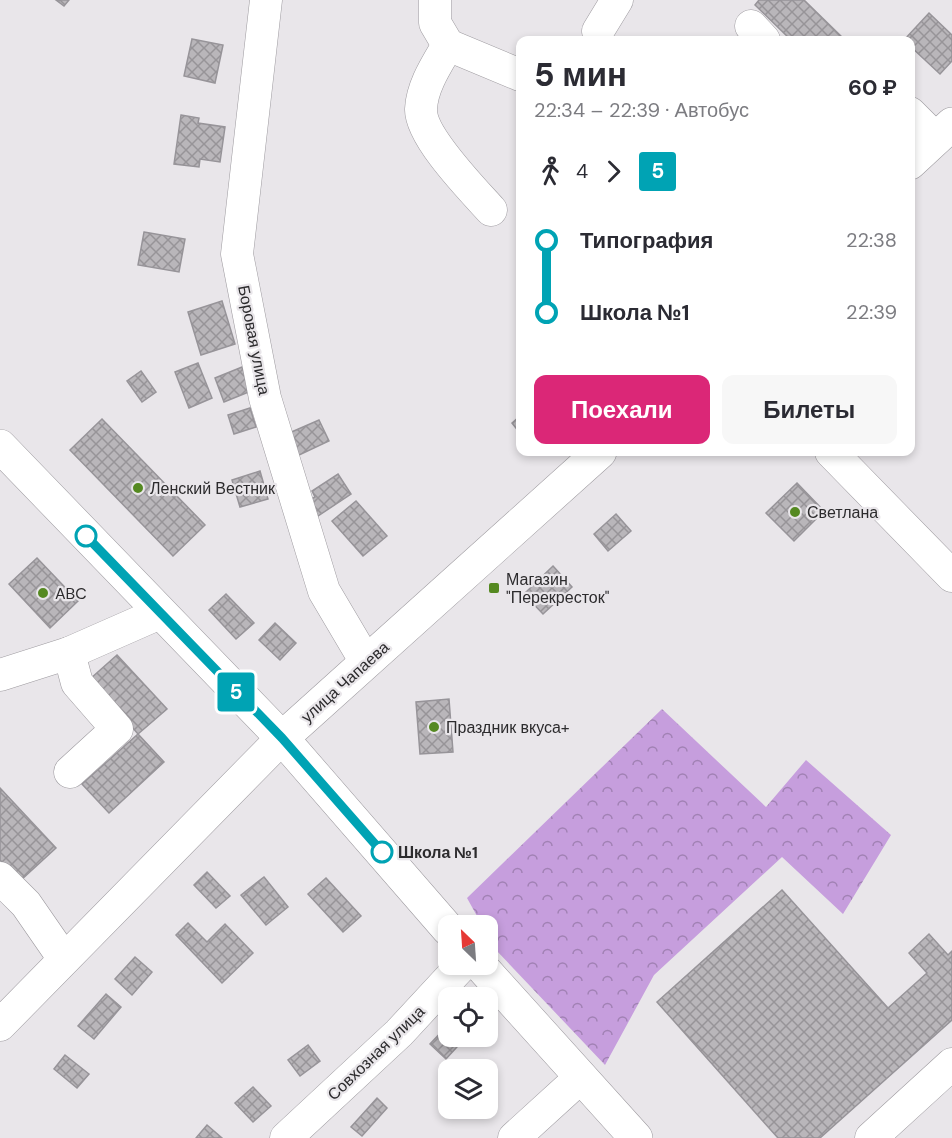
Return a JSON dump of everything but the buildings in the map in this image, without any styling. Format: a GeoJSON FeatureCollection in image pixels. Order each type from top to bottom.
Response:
{"type":"FeatureCollection","features":[{"type":"Feature","properties":{"kind":"main road"},"geometry":{"type":"LineString","coordinates":[[915,158],[944,132]]}},
{"type":"Feature","properties":{"kind":"main road"},"geometry":{"type":"LineString","coordinates":[[0,446],[282,738],[438,917]]}},
{"type":"Feature","properties":{"kind":"main road","name":"улица Чапаева"},"geometry":{"type":"LineString","coordinates":[[282,738],[596,456]]}},
{"type":"Feature","properties":{"kind":"main road"},"geometry":{"type":"LineString","coordinates":[[489,975],[636,1138]]}},
{"type":"Feature","properties":{"kind":"street","name":"Боровая улица"},"geometry":{"type":"LineString","coordinates":[[266,0],[237,254],[265,399],[324,591],[366,663]]}},
{"type":"Feature","properties":{"kind":"street"},"geometry":{"type":"LineString","coordinates":[[435,0],[435,23],[448,45],[500,69],[516,74]]}},
{"type":"Feature","properties":{"kind":"street"},"geometry":{"type":"LineString","coordinates":[[598,36],[617,0]]}},
{"type":"Feature","properties":{"kind":"street"},"geometry":{"type":"LineString","coordinates":[[448,45],[432,74],[421,110],[431,135],[451,165],[491,210]]}},
{"type":"Feature","properties":{"kind":"street"},"geometry":{"type":"LineString","coordinates":[[915,117],[944,132]]}},
{"type":"Feature","properties":{"kind":"street"},"geometry":{"type":"LineString","coordinates":[[835,456],[952,576]]}},
{"type":"Feature","properties":{"kind":"street"},"geometry":{"type":"LineString","coordinates":[[0,675],[69,653],[160,613]]}},
{"type":"Feature","properties":{"kind":"street"},"geometry":{"type":"LineString","coordinates":[[69,653],[77,683],[117,729],[70,772]]}},
{"type":"Feature","properties":{"kind":"street","name":"улица Чапаева"},"geometry":{"type":"LineString","coordinates":[[0,1025],[282,738]]}},
{"type":"Feature","properties":{"kind":"street"},"geometry":{"type":"LineString","coordinates":[[0,878],[26,904],[64,959]]}},
{"type":"Feature","properties":{"kind":"street","name":"Совхозная улица"},"geometry":{"type":"LineString","coordinates":[[286,1138],[399,1033],[453,975]]}},
{"type":"Feature","properties":{"kind":"street"},"geometry":{"type":"LineString","coordinates":[[872,1138],[952,1064]]}},
{"type":"Feature","properties":{"kind":"street"},"geometry":{"type":"LineString","coordinates":[[514,1138],[581,1077]]}},
{"type":"Feature","properties":{"kind":"green space"},"geometry":{"type":"Polygon","coordinates":[[[662,709],[766,807],[806,760],[891,835],[843,914],[782,857],[654,975],[605,1065],[498,952],[498,915],[476,915],[467,898],[662,709]]]}},
{"type":"Feature","properties":{"kind":"bus line","name":"5"},"geometry":{"type":"LineString","coordinates":[[86,536],[282,738],[382,852]]}},
{"type":"Feature","properties":{"kind":"place","name":"Ленский Вестник"},"geometry":{"type":"Point","coordinates":[138,488]}},
{"type":"Feature","properties":{"kind":"place","name":"Светлана"},"geometry":{"type":"Point","coordinates":[795,512]}},
{"type":"Feature","properties":{"kind":"place","name":"Магазин \"Перекресток\""},"geometry":{"type":"Point","coordinates":[494,588]}},
{"type":"Feature","properties":{"kind":"place","name":"ABC"},"geometry":{"type":"Point","coordinates":[43,593]}},
{"type":"Feature","properties":{"kind":"place","name":"Праздник вкуса+"},"geometry":{"type":"Point","coordinates":[434,727]}},
{"type":"Feature","properties":{"kind":"place","name":"Школа №1"},"geometry":{"type":"Point","coordinates":[382,852]}}]}
